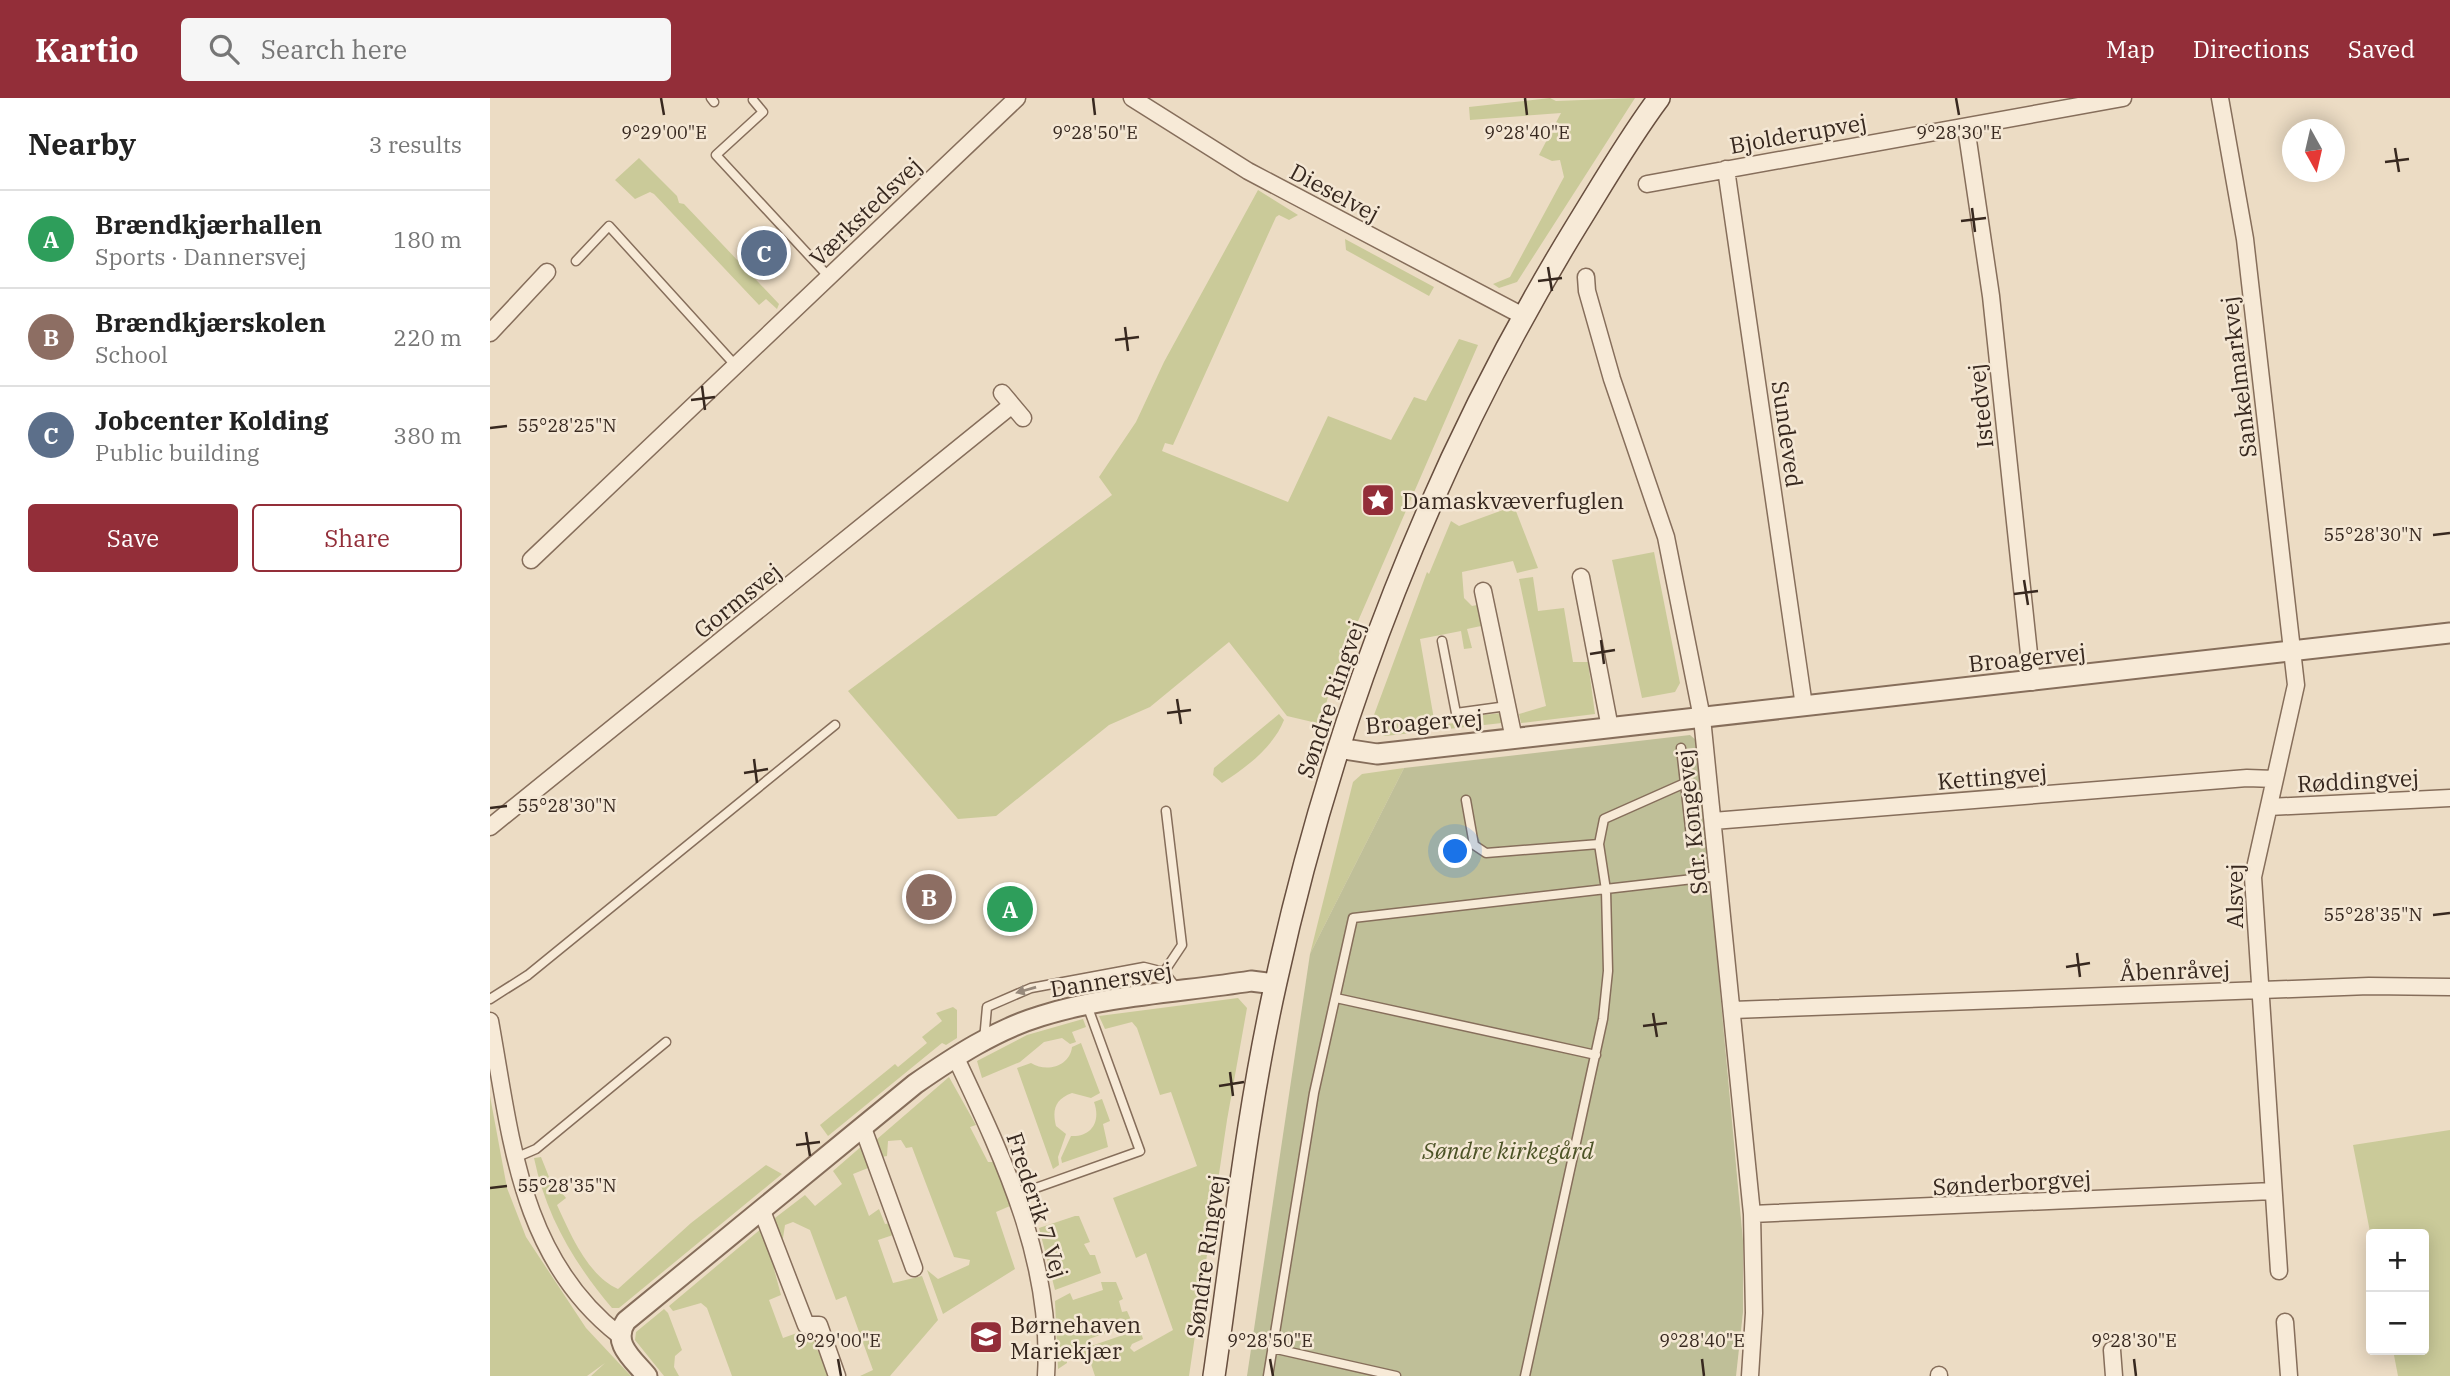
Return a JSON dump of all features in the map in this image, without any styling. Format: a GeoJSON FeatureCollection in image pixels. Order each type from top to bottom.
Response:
{"type":"FeatureCollection","features":[{"type":"Feature","properties":{"kind":"main road","name":"Søndre Ringvej"},"geometry":{"type":"LineString","coordinates":[[1214,1376],[1275,984],[1307,853],[1338,748],[1408,555],[1453,453],[1523,316],[1659,98]]}},
{"type":"Feature","properties":{"kind":"street","name":"Værkstedsvej"},"geometry":{"type":"LineString","coordinates":[[531,560],[1017,98]]}},
{"type":"Feature","properties":{"kind":"street","name":"Dieselvej"},"geometry":{"type":"LineString","coordinates":[[1132,98],[1248,171],[1523,316]]}},
{"type":"Feature","properties":{"kind":"street","name":"Bjolderupvej"},"geometry":{"type":"LineString","coordinates":[[1647,184],[2123,98]]}},
{"type":"Feature","properties":{"kind":"street","name":"Sankelmarkvej"},"geometry":{"type":"LineString","coordinates":[[2220,98],[2245,239],[2294,651]]}},
{"type":"Feature","properties":{"kind":"street","name":"Istedvej"},"geometry":{"type":"LineString","coordinates":[[1966,127],[1992,296],[2032,682]]}},
{"type":"Feature","properties":{"kind":"street","name":"Sundeved"},"geometry":{"type":"LineString","coordinates":[[1726,169],[1804,706]]}},
{"type":"Feature","properties":{"kind":"street"},"geometry":{"type":"LineString","coordinates":[[490,333],[547,272]]}},
{"type":"Feature","properties":{"kind":"street","name":"Sdr. Kongevej"},"geometry":{"type":"LineString","coordinates":[[1586,277],[1587,291],[1612,379],[1666,537],[1702,718],[1752,1214],[1754,1313],[1750,1376]]}},
{"type":"Feature","properties":{"kind":"street","name":"Gormsvej"},"geometry":{"type":"LineString","coordinates":[[490,827],[1007,399],[1023,418]]}},
{"type":"Feature","properties":{"kind":"street"},"geometry":{"type":"LineString","coordinates":[[1581,577],[1610,728]]}},
{"type":"Feature","properties":{"kind":"street","name":"Broagervej"},"geometry":{"type":"LineString","coordinates":[[1483,591],[1514,739]]}},
{"type":"Feature","properties":{"kind":"street","name":"Broagervej"},"geometry":{"type":"LineString","coordinates":[[1338,748],[1377,754],[2450,633]]}},
{"type":"Feature","properties":{"kind":"street","name":"Alsvej"},"geometry":{"type":"LineString","coordinates":[[2279,1271],[2253,877],[2296,685],[2294,651]]}},
{"type":"Feature","properties":{"kind":"street","name":"Kettingvej"},"geometry":{"type":"LineString","coordinates":[[1713,821],[2247,778],[2275,779]]}},
{"type":"Feature","properties":{"kind":"street","name":"Røddingvej"},"geometry":{"type":"LineString","coordinates":[[2269,807],[2450,798]]}},
{"type":"Feature","properties":{"kind":"street","name":"Dannersvej"},"geometry":{"type":"LineString","coordinates":[[619,1335],[626,1321],[915,1084],[955,1056],[1040,1016],[1087,1004],[1251,981],[1275,984]]}},
{"type":"Feature","properties":{"kind":"street","name":"Åbenråvej"},"geometry":{"type":"LineString","coordinates":[[1733,1010],[2369,986],[2450,987]]}},
{"type":"Feature","properties":{"kind":"street"},"geometry":{"type":"LineString","coordinates":[[490,1021],[524,1197],[542,1239],[562,1272],[598,1318],[619,1335],[621,1345],[647,1376]]}},
{"type":"Feature","properties":{"kind":"street","name":"Frederik 7 Vej"},"geometry":{"type":"LineString","coordinates":[[955,1056],[1016,1195],[1045,1298],[1048,1343],[1046,1376]]}},
{"type":"Feature","properties":{"kind":"street"},"geometry":{"type":"LineString","coordinates":[[863,1128],[914,1268]]}},
{"type":"Feature","properties":{"kind":"street","name":"Sønderborgvej"},"geometry":{"type":"LineString","coordinates":[[1752,1214],[2273,1191]]}},
{"type":"Feature","properties":{"kind":"street"},"geometry":{"type":"LineString","coordinates":[[762,1211],[806,1325],[819,1325],[837,1376]]}},
{"type":"Feature","properties":{"kind":"street"},"geometry":{"type":"LineString","coordinates":[[2285,1322],[2289,1376]]}},
{"type":"Feature","properties":{"kind":"street"},"geometry":{"type":"LineString","coordinates":[[2112,1350],[2114,1376]]}},
{"type":"Feature","properties":{"kind":"lane"},"geometry":{"type":"LineString","coordinates":[[753,100],[763,112],[716,155],[829,277]]}},
{"type":"Feature","properties":{"kind":"lane"},"geometry":{"type":"LineString","coordinates":[[576,261],[609,226],[736,366]]}},
{"type":"Feature","properties":{"kind":"lane"},"geometry":{"type":"LineString","coordinates":[[1441,641],[1457,713],[1507,706]]}},
{"type":"Feature","properties":{"kind":"lane"},"geometry":{"type":"LineString","coordinates":[[490,999],[528,975],[835,725]]}},
{"type":"Feature","properties":{"kind":"lane"},"geometry":{"type":"LineString","coordinates":[[1681,748],[1691,837]]}},
{"type":"Feature","properties":{"kind":"lane"},"geometry":{"type":"LineString","coordinates":[[1525,1376],[1596,1055],[1608,971],[1606,890],[1598,844],[1604,819],[1685,783]]}},
{"type":"Feature","properties":{"kind":"lane"},"geometry":{"type":"LineString","coordinates":[[1466,800],[1474,845],[1486,853],[1598,844]]}},
{"type":"Feature","properties":{"kind":"lane"},"geometry":{"type":"LineString","coordinates":[[1164,972],[1182,945],[1166,811]]}},
{"type":"Feature","properties":{"kind":"lane"},"geometry":{"type":"LineString","coordinates":[[1268,1376],[1314,1093],[1353,918],[1719,876]]}},
{"type":"Feature","properties":{"kind":"lane"},"geometry":{"type":"LineString","coordinates":[[984,1041],[986,1007],[1008,995],[1031,988],[1144,968],[1164,972],[1180,992]]}},
{"type":"Feature","properties":{"kind":"lane"},"geometry":{"type":"LineString","coordinates":[[1336,998],[1596,1055]]}},
{"type":"Feature","properties":{"kind":"lane"},"geometry":{"type":"LineString","coordinates":[[1016,1195],[1140,1151],[1087,1004]]}},
{"type":"Feature","properties":{"kind":"lane"},"geometry":{"type":"LineString","coordinates":[[515,1158],[536,1149],[666,1042]]}},
{"type":"Feature","properties":{"kind":"lane"},"geometry":{"type":"LineString","coordinates":[[1272,1349],[1396,1376]]}},
{"type":"Feature","properties":{"kind":"green space"},"geometry":{"type":"Polygon","coordinates":[[[1550,98],[1556,101],[1635,98],[1517,282],[1499,288],[1493,284],[1510,277],[1564,177],[1560,160],[1552,161],[1539,155],[1561,113],[1470,120],[1469,107],[1550,98]]]}},
{"type":"Feature","properties":{"kind":"green space"},"geometry":{"type":"Polygon","coordinates":[[[639,158],[677,196],[679,203],[684,204],[779,304],[777,309],[766,299],[759,305],[654,194],[650,192],[635,199],[615,180],[639,158]]]}},
{"type":"Feature","properties":{"kind":"green space"},"geometry":{"type":"Polygon","coordinates":[[[1258,190],[1298,215],[1289,220],[1279,215],[1276,217],[1173,445],[1165,443],[1162,451],[1288,502],[1328,416],[1391,440],[1414,397],[1426,401],[1459,339],[1478,345],[1332,681],[1321,724],[1287,716],[1229,642],[1150,707],[1109,725],[996,816],[958,819],[848,691],[1112,495],[1099,477],[1136,422],[1164,362],[1258,190]]]}},
{"type":"Feature","properties":{"kind":"green space"},"geometry":{"type":"Polygon","coordinates":[[[1345,239],[1434,287],[1429,296],[1346,250],[1345,239]]]}},
{"type":"Feature","properties":{"kind":"green space"},"geometry":{"type":"Polygon","coordinates":[[[1514,506],[1538,568],[1517,573],[1513,561],[1462,572],[1464,598],[1472,606],[1477,605],[1481,626],[1467,629],[1472,648],[1464,649],[1461,631],[1420,639],[1435,725],[1476,721],[1483,715],[1501,713],[1502,723],[1385,736],[1377,733],[1371,723],[1427,572],[1429,574],[1451,521],[1459,526],[1514,506]]]}},
{"type":"Feature","properties":{"kind":"green space"},"geometry":{"type":"Polygon","coordinates":[[[1654,552],[1680,683],[1675,692],[1642,698],[1612,560],[1654,552]]]}},
{"type":"Feature","properties":{"kind":"green space"},"geometry":{"type":"Polygon","coordinates":[[[1533,577],[1538,611],[1564,608],[1573,662],[1588,662],[1595,714],[1521,723],[1519,714],[1546,706],[1519,579],[1533,577]]]}},
{"type":"Feature","properties":{"kind":"green space"},"geometry":{"type":"Polygon","coordinates":[[[1279,714],[1284,720],[1279,730],[1258,756],[1222,783],[1213,775],[1214,768],[1279,714]]]}},
{"type":"Feature","properties":{"kind":"green space","name":"Søndre kirkegård"},"geometry":{"type":"Polygon","coordinates":[[[1690,735],[1697,741],[1743,1241],[1743,1312],[1736,1376],[1247,1376],[1310,954],[1404,768],[1690,735]]]}},
{"type":"Feature","properties":{"kind":"green space"},"geometry":{"type":"Polygon","coordinates":[[[1404,768],[1310,954],[1353,782],[1362,774],[1404,768]]]}},
{"type":"Feature","properties":{"kind":"green space"},"geometry":{"type":"Polygon","coordinates":[[[1238,998],[1247,1008],[1227,1120],[1189,1376],[1095,1376],[1089,1358],[1083,1358],[1076,1352],[1067,1353],[1067,1363],[1058,1369],[1055,1301],[1070,1293],[1073,1300],[1103,1290],[1101,1282],[1116,1282],[1123,1299],[1119,1301],[1122,1312],[1127,1311],[1131,1320],[1125,1326],[1089,1339],[1091,1346],[1126,1334],[1131,1326],[1133,1329],[1139,1326],[1143,1339],[1132,1344],[1130,1348],[1134,1352],[1173,1330],[1146,1253],[1136,1258],[1113,1198],[1197,1166],[1171,1092],[1160,1095],[1137,1028],[1132,1022],[1105,1029],[1099,1016],[1238,998]]]}},
{"type":"Feature","properties":{"kind":"green space"},"geometry":{"type":"Polygon","coordinates":[[[953,1007],[957,1010],[957,1038],[946,1045],[942,1043],[828,1136],[820,1125],[895,1064],[898,1067],[927,1043],[922,1037],[942,1021],[936,1013],[953,1007]]]}},
{"type":"Feature","properties":{"kind":"green space"},"geometry":{"type":"Polygon","coordinates":[[[1083,1019],[1086,1027],[1072,1032],[1076,1042],[1070,1044],[1062,1038],[1044,1042],[1020,1062],[982,1078],[977,1061],[1027,1035],[1083,1019]]]}},
{"type":"Feature","properties":{"kind":"green space"},"geometry":{"type":"Polygon","coordinates":[[[1081,1043],[1100,1093],[1091,1098],[1072,1093],[1058,1102],[1054,1115],[1056,1126],[1066,1134],[1058,1157],[1059,1165],[1053,1169],[1017,1068],[1031,1063],[1044,1067],[1057,1066],[1067,1059],[1072,1047],[1081,1043]]]}},
{"type":"Feature","properties":{"kind":"green space"},"geometry":{"type":"Polygon","coordinates":[[[949,1077],[976,1125],[970,1127],[988,1162],[994,1162],[1010,1206],[996,1212],[1015,1269],[943,1314],[927,1270],[938,1279],[969,1265],[970,1260],[954,1257],[912,1147],[906,1148],[901,1140],[888,1141],[887,1156],[881,1157],[876,1140],[949,1077]]]}},
{"type":"Feature","properties":{"kind":"green space"},"geometry":{"type":"Polygon","coordinates":[[[490,1096],[507,1188],[526,1237],[586,1328],[631,1376],[591,1376],[605,1363],[587,1376],[490,1376],[490,1096]]]}},
{"type":"Feature","properties":{"kind":"green space"},"geometry":{"type":"Polygon","coordinates":[[[1102,1099],[1110,1121],[1103,1124],[1108,1147],[1062,1163],[1061,1158],[1071,1136],[1084,1134],[1093,1126],[1096,1115],[1094,1102],[1102,1099]]]}},
{"type":"Feature","properties":{"kind":"green space"},"geometry":{"type":"Polygon","coordinates":[[[2450,1130],[2450,1376],[2398,1376],[2394,1355],[2429,1355],[2429,1229],[2369,1229],[2353,1145],[2450,1130]]]}},
{"type":"Feature","properties":{"kind":"green space"},"geometry":{"type":"Polygon","coordinates":[[[863,1145],[873,1166],[853,1174],[869,1216],[879,1209],[885,1224],[891,1223],[896,1234],[878,1240],[893,1283],[922,1276],[938,1320],[890,1376],[860,1376],[873,1370],[846,1296],[836,1300],[810,1230],[793,1222],[785,1225],[783,1238],[780,1239],[771,1221],[805,1195],[815,1206],[842,1184],[833,1171],[863,1145]]]}},
{"type":"Feature","properties":{"kind":"green space"},"geometry":{"type":"Polygon","coordinates":[[[541,1157],[549,1177],[566,1198],[557,1205],[581,1252],[597,1274],[618,1289],[691,1223],[766,1165],[782,1174],[619,1308],[612,1308],[585,1274],[554,1219],[534,1158],[541,1157]]]}},
{"type":"Feature","properties":{"kind":"green space"},"geometry":{"type":"Polygon","coordinates":[[[1079,1216],[1090,1242],[1084,1244],[1090,1255],[1095,1255],[1101,1273],[1055,1290],[1039,1228],[1079,1216]]]}},
{"type":"Feature","properties":{"kind":"green space"},"geometry":{"type":"Polygon","coordinates":[[[762,1228],[778,1267],[774,1269],[781,1295],[769,1300],[783,1338],[811,1328],[815,1345],[830,1376],[732,1376],[707,1308],[701,1303],[673,1311],[669,1306],[762,1228]]]}},
{"type":"Feature","properties":{"kind":"green space"},"geometry":{"type":"Polygon","coordinates":[[[664,1309],[682,1350],[675,1356],[674,1367],[679,1376],[664,1376],[635,1340],[636,1332],[664,1309]]]}},
{"type":"Feature","properties":{"kind":"place","name":"Jobcenter Kolding"},"geometry":{"type":"Point","coordinates":[764,253]}},
{"type":"Feature","properties":{"kind":"place","name":"Damaskvæverfuglen"},"geometry":{"type":"Point","coordinates":[1378,500]}},
{"type":"Feature","properties":{"kind":"place","name":"Brændkjærskolen"},"geometry":{"type":"Point","coordinates":[929,897]}},
{"type":"Feature","properties":{"kind":"place","name":"Brændkjærhallen"},"geometry":{"type":"Point","coordinates":[1010,909]}},
{"type":"Feature","properties":{"kind":"place","name":"Børnehaven Mariekjær"},"geometry":{"type":"Point","coordinates":[986,1337]}}]}
